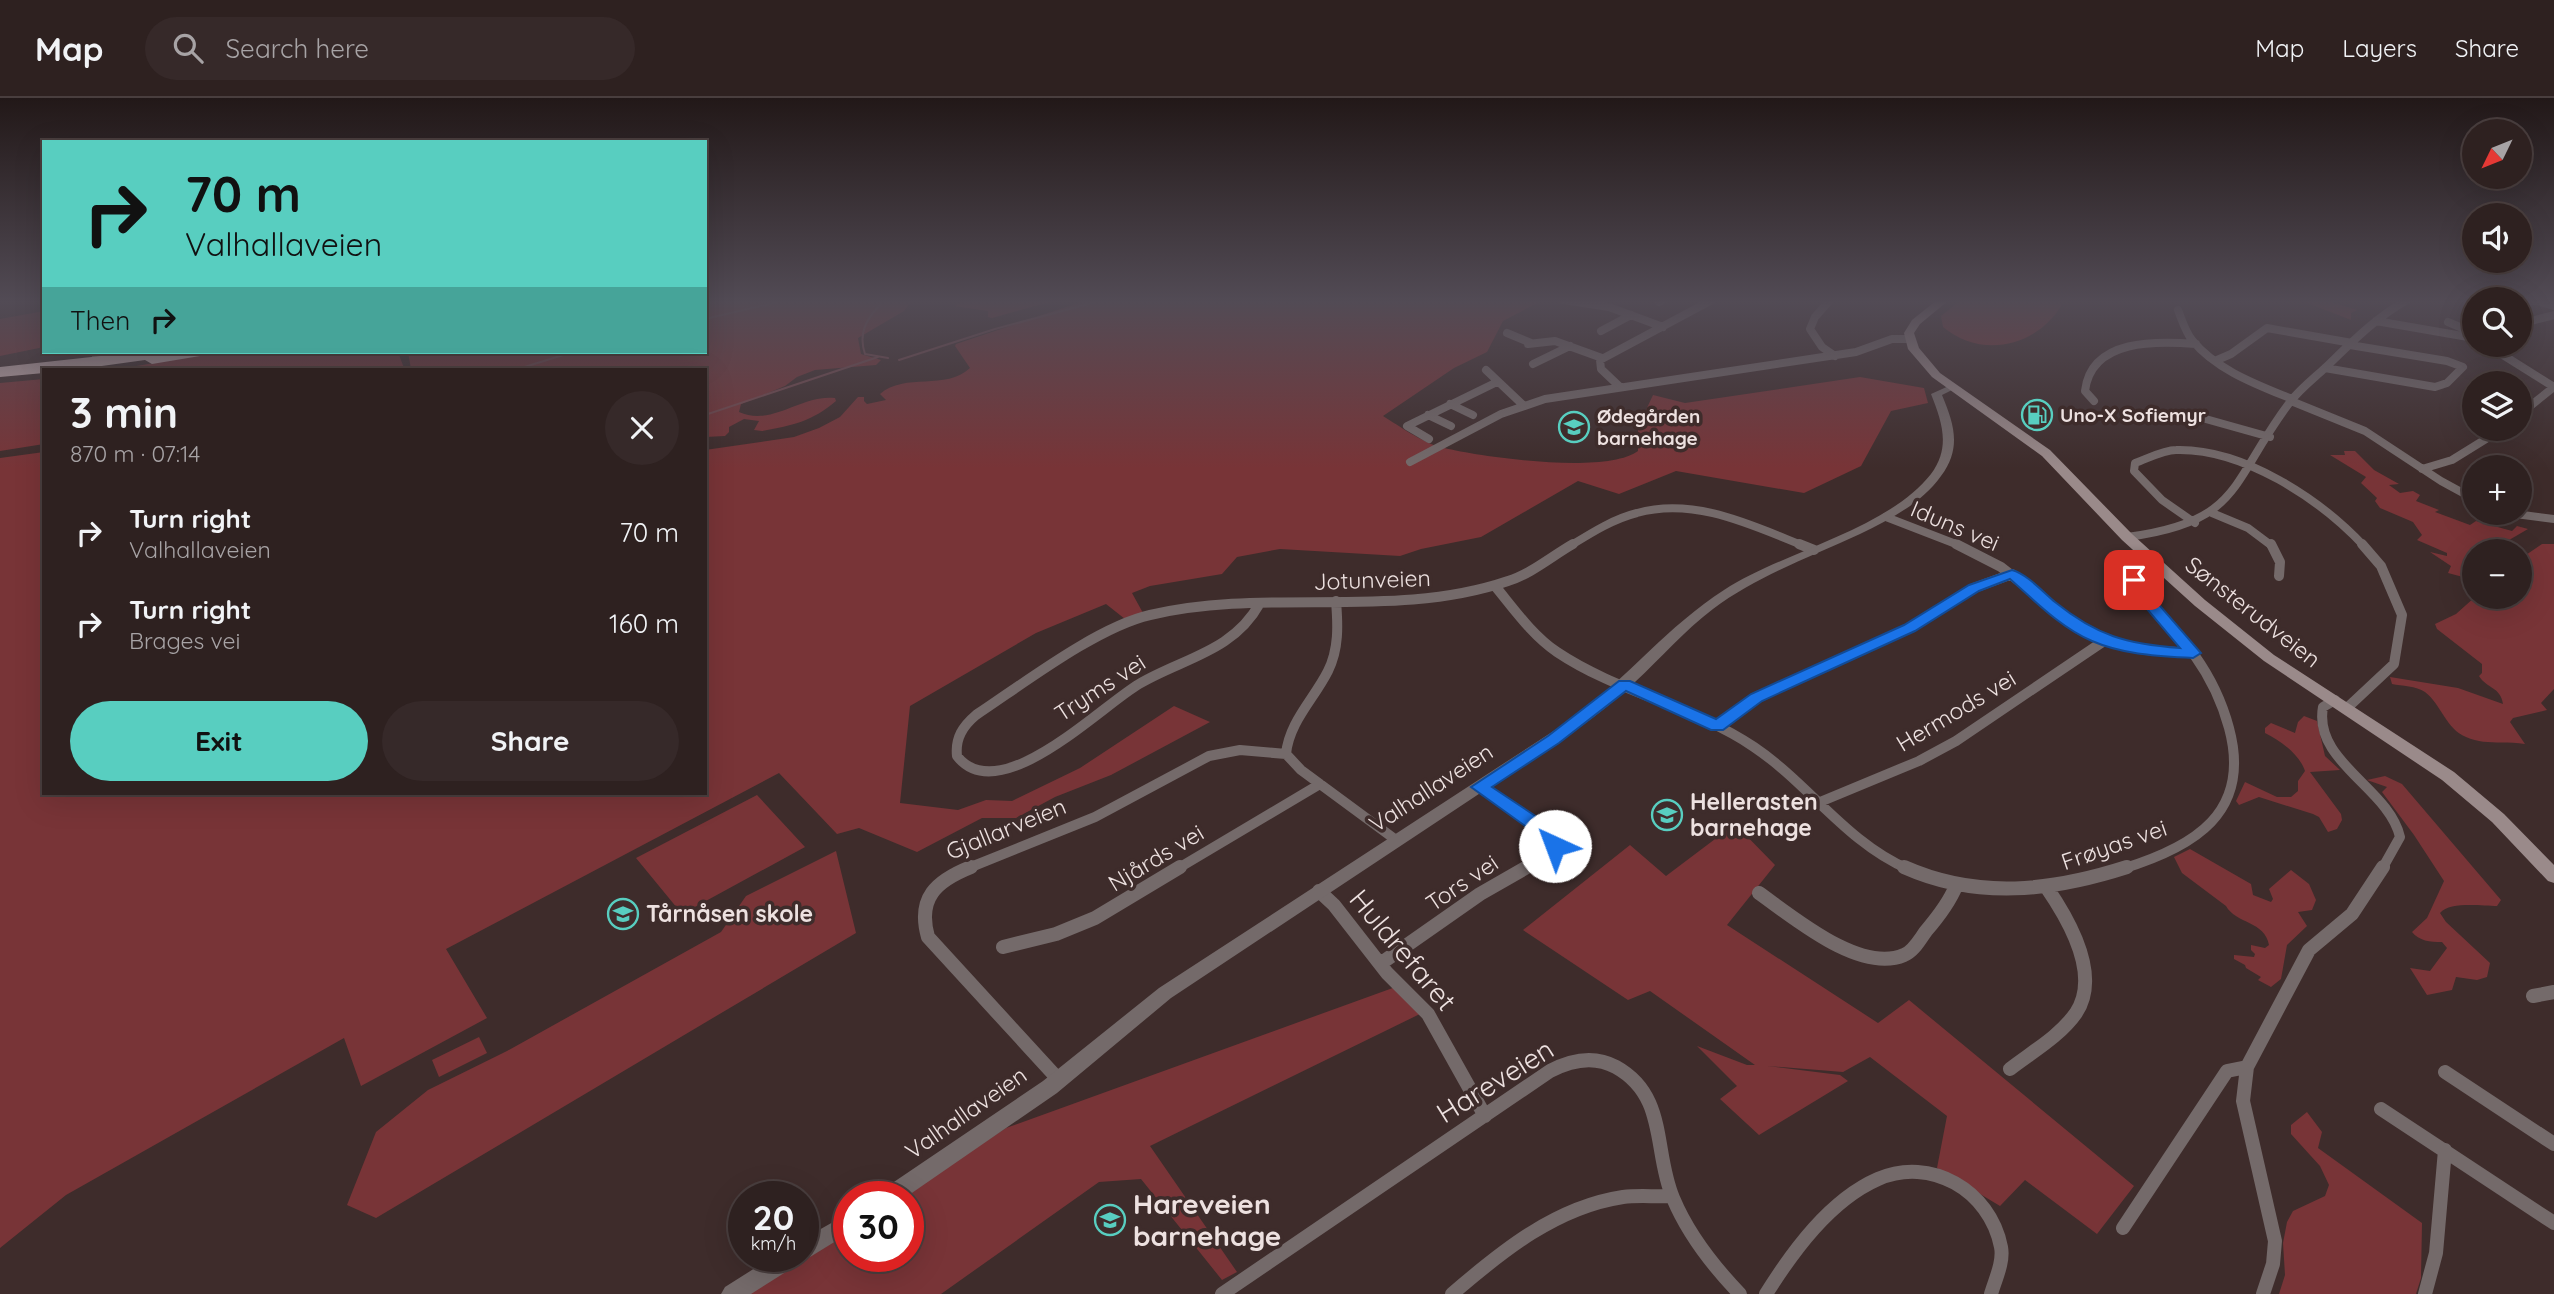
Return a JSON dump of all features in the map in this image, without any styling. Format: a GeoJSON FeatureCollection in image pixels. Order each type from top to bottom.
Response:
{"type":"FeatureCollection","features":[{"type":"Feature","properties":{"kind":"highway"},"geometry":{"type":"LineString","coordinates":[[53,368],[140,356]]}},
{"type":"Feature","properties":{"kind":"highway"},"geometry":{"type":"LineString","coordinates":[[3,374],[99,359],[145,356]]}},
{"type":"Feature","properties":{"kind":"highway"},"geometry":{"type":"LineString","coordinates":[[3,374],[42,369]]}},
{"type":"Feature","properties":{"kind":"highway"},"geometry":{"type":"LineString","coordinates":[[3,374],[42,375]]}},
{"type":"Feature","properties":{"kind":"main road","name":"Sønsterudveien"},"geometry":{"type":"LineString","coordinates":[[1920,356],[1925,364],[1954,390],[2037,446],[2162,570],[2248,642],[2423,758],[2468,792],[2554,876]]}},
{"type":"Feature","properties":{"kind":"street"},"geometry":{"type":"LineString","coordinates":[[1534,364],[1550,356]]}},
{"type":"Feature","properties":{"kind":"street"},"geometry":{"type":"LineString","coordinates":[[1596,356],[1602,358]]}},
{"type":"Feature","properties":{"kind":"street"},"geometry":{"type":"LineString","coordinates":[[1606,356],[1599,364],[1601,369],[1620,387]]}},
{"type":"Feature","properties":{"kind":"street"},"geometry":{"type":"LineString","coordinates":[[1410,462],[1523,405],[1620,387],[1835,356]]}},
{"type":"Feature","properties":{"kind":"street"},"geometry":{"type":"LineString","coordinates":[[2094,401],[2085,391],[2085,385],[2094,368],[2107,356]]}},
{"type":"Feature","properties":{"kind":"street"},"geometry":{"type":"LineString","coordinates":[[2212,356],[2291,400],[2365,431],[2462,492]]}},
{"type":"Feature","properties":{"kind":"street"},"geometry":{"type":"LineString","coordinates":[[2217,360],[2230,356]]}},
{"type":"Feature","properties":{"kind":"street"},"geometry":{"type":"LineString","coordinates":[[2127,537],[2173,530],[2196,523],[2212,513],[2252,467],[2291,400],[2338,356]]}},
{"type":"Feature","properties":{"kind":"street"},"geometry":{"type":"LineString","coordinates":[[2325,368],[2435,387],[2447,383],[2463,367],[2417,356]]}},
{"type":"Feature","properties":{"kind":"street"},"geometry":{"type":"LineString","coordinates":[[2506,357],[2554,387],[2532,404]]}},
{"type":"Feature","properties":{"kind":"street"},"geometry":{"type":"LineString","coordinates":[[1486,370],[1523,405]]}},
{"type":"Feature","properties":{"kind":"street"},"geometry":{"type":"LineString","coordinates":[[1429,439],[1407,426],[1497,382]]}},
{"type":"Feature","properties":{"kind":"street","name":"Valhallaveien"},"geometry":{"type":"LineString","coordinates":[[914,1181],[1059,1080],[1152,1002],[1553,740],[1625,684],[1683,627],[1716,600],[1745,583],[1886,517],[1922,491],[1943,463],[1950,432],[1948,414],[1941,401],[1944,395],[1954,390]]}},
{"type":"Feature","properties":{"kind":"street"},"geometry":{"type":"LineString","coordinates":[[1450,404],[1474,415]]}},
{"type":"Feature","properties":{"kind":"street"},"geometry":{"type":"LineString","coordinates":[[1428,415],[1451,426]]}},
{"type":"Feature","properties":{"kind":"street"},"geometry":{"type":"LineString","coordinates":[[2195,416],[2270,437]]}},
{"type":"Feature","properties":{"kind":"street"},"geometry":{"type":"LineString","coordinates":[[2422,469],[2460,456],[2483,441]]}},
{"type":"Feature","properties":{"kind":"street"},"geometry":{"type":"LineString","coordinates":[[2196,523],[2166,503],[2143,482],[2134,471],[2135,463],[2142,457],[2186,451],[2209,454],[2280,478],[2345,524],[2385,568],[2400,599],[2403,627],[2398,652],[2380,681],[2341,704],[2323,707],[2321,714],[2333,752],[2344,767],[2378,798],[2397,824],[2400,841],[2353,914],[2309,950],[2247,1068],[2243,1101],[2275,1241],[2273,1264],[2263,1294]]}},
{"type":"Feature","properties":{"kind":"street","name":"Jotunveien"},"geometry":{"type":"LineString","coordinates":[[956,751],[962,729],[976,715],[1110,630],[1174,609],[1216,604],[1441,597],[1495,586],[1527,572],[1616,519],[1656,510],[1693,510],[1723,514],[1814,550]]}},
{"type":"Feature","properties":{"kind":"street"},"geometry":{"type":"LineString","coordinates":[[2212,513],[2268,539],[2280,554],[2279,576]]}},
{"type":"Feature","properties":{"kind":"street","name":"Iduns vei"},"geometry":{"type":"LineString","coordinates":[[1886,517],[1959,544],[2012,574],[2070,622],[2104,641],[2137,649],[2193,653]]}},
{"type":"Feature","properties":{"kind":"street"},"geometry":{"type":"LineString","coordinates":[[2532,518],[2554,519]]}},
{"type":"Feature","properties":{"kind":"street","name":"Frøyas vei"},"geometry":{"type":"LineString","coordinates":[[1495,586],[1556,650],[1717,726],[1771,758],[1850,832],[1880,854],[1917,872],[1956,886],[1999,892],[2047,888],[2112,872],[2176,847],[2204,829],[2229,800],[2235,774],[2230,733],[2219,699],[2193,653],[2135,582],[2135,577],[2139,574],[2162,570]]}},
{"type":"Feature","properties":{"kind":"street"},"geometry":{"type":"LineString","coordinates":[[1717,726],[1756,697],[1910,628],[1974,588],[2012,574]]}},
{"type":"Feature","properties":{"kind":"street"},"geometry":{"type":"LineString","coordinates":[[1336,601],[1338,632],[1334,654],[1324,678],[1290,735],[1286,754],[1294,764],[1396,841]]}},
{"type":"Feature","properties":{"kind":"street","name":"Tryms vei"},"geometry":{"type":"LineString","coordinates":[[956,751],[962,763],[978,771],[993,772],[1021,764],[1137,685],[1222,645],[1246,624],[1260,603]]}},
{"type":"Feature","properties":{"kind":"street","name":"Hermods vei"},"geometry":{"type":"LineString","coordinates":[[1820,802],[1919,761],[1956,741],[2104,641]]}},
{"type":"Feature","properties":{"kind":"street","name":"Gjallarveien"},"geometry":{"type":"LineString","coordinates":[[1059,1080],[928,937],[923,925],[923,911],[933,890],[954,874],[1095,817],[1209,757],[1240,750],[1286,754]]}},
{"type":"Feature","properties":{"kind":"street","name":"Njårds vei"},"geometry":{"type":"LineString","coordinates":[[1003,947],[1048,936],[1095,918],[1321,784]]}},
{"type":"Feature","properties":{"kind":"street","name":"Tors vei"},"geometry":{"type":"LineString","coordinates":[[1380,964],[1480,894],[1552,851],[1555,843],[1549,834],[1480,787]]}},
{"type":"Feature","properties":{"kind":"street"},"geometry":{"type":"LineString","coordinates":[[1759,892],[1845,949],[1867,957],[1888,959],[1905,954],[1915,946],[1950,899],[1956,886]]}},
{"type":"Feature","properties":{"kind":"street","name":"Frøyas vei"},"geometry":{"type":"LineString","coordinates":[[2010,1069],[2072,1018],[2082,1000],[2084,972],[2080,953],[2047,888]]}},
{"type":"Feature","properties":{"kind":"street","name":"Huldrefaret"},"geometry":{"type":"LineString","coordinates":[[1319,891],[1334,905],[1380,964],[1428,1014],[1485,1116]]}},
{"type":"Feature","properties":{"kind":"street"},"geometry":{"type":"LineString","coordinates":[[2533,996],[2554,992]]}},
{"type":"Feature","properties":{"kind":"street","name":"Hareveien"},"geometry":{"type":"LineString","coordinates":[[1222,1294],[1563,1064],[1578,1060],[1593,1060],[1618,1067],[1643,1086],[1651,1103],[1672,1196],[1710,1258],[1740,1294]]}},
{"type":"Feature","properties":{"kind":"street"},"geometry":{"type":"LineString","coordinates":[[2123,1228],[2227,1071],[2232,1068],[2247,1068]]}},
{"type":"Feature","properties":{"kind":"street"},"geometry":{"type":"LineString","coordinates":[[2445,1072],[2554,1144]]}},
{"type":"Feature","properties":{"kind":"street"},"geometry":{"type":"LineString","coordinates":[[2381,1109],[2554,1223]]}},
{"type":"Feature","properties":{"kind":"street"},"geometry":{"type":"LineString","coordinates":[[2424,1294],[2436,1252],[2445,1150]]}},
{"type":"Feature","properties":{"kind":"street"},"geometry":{"type":"LineString","coordinates":[[1766,1294],[1798,1251],[1855,1192],[1899,1170],[1915,1169],[1936,1173],[1960,1184],[1975,1196],[1989,1215],[2001,1250],[1991,1294]]}},
{"type":"Feature","properties":{"kind":"street"},"geometry":{"type":"LineString","coordinates":[[1452,1294],[1498,1255],[1564,1213],[1625,1197],[1672,1196]]}},
{"type":"Feature","properties":{"kind":"street"},"geometry":{"type":"LineString","coordinates":[[732,1294],[767,1272]]}},
{"type":"Feature","properties":{"kind":"shaded area"},"geometry":{"type":"Polygon","coordinates":[[[196,356],[399,356],[404,368],[125,368],[196,356]]]}},
{"type":"Feature","properties":{"kind":"shaded area"},"geometry":{"type":"Polygon","coordinates":[[[409,356],[867,356],[881,360],[876,365],[815,370],[741,404],[739,412],[763,416],[822,398],[835,398],[836,401],[810,418],[762,431],[754,430],[759,421],[744,419],[729,427],[725,436],[707,437],[707,368],[411,368],[409,356]]]}},
{"type":"Feature","properties":{"kind":"shaded area"},"geometry":{"type":"Polygon","coordinates":[[[962,356],[1479,356],[1454,368],[1383,416],[1433,445],[1483,455],[1542,462],[1599,462],[1622,458],[1638,451],[1638,427],[1653,395],[1685,403],[1860,377],[1924,388],[1928,403],[1891,411],[1861,466],[1804,493],[1676,471],[1619,494],[1578,481],[1481,537],[1400,556],[1280,549],[1237,557],[1222,574],[1150,586],[1132,593],[1143,613],[1125,619],[1106,604],[1036,633],[910,706],[900,803],[958,810],[986,800],[1012,801],[1080,768],[1174,706],[1210,722],[1111,775],[1055,797],[1016,818],[982,818],[917,852],[859,828],[837,834],[779,773],[446,949],[487,1018],[361,1086],[344,1038],[66,1195],[0,1248],[0,458],[42,452],[42,795],[707,795],[707,450],[794,437],[840,417],[858,397],[864,397],[867,404],[886,400],[880,394],[890,388],[913,382],[949,379],[970,368],[962,356]]]}},
{"type":"Feature","properties":{"kind":"shaded area"},"geometry":{"type":"Polygon","coordinates":[[[42,379],[42,444],[0,451],[0,383],[42,379]]]}},
{"type":"Feature","properties":{"kind":"shaded area"},"geometry":{"type":"Polygon","coordinates":[[[2344,451],[2355,451],[2374,470],[2399,484],[2389,485],[2400,493],[2413,491],[2420,495],[2416,501],[2439,510],[2435,512],[2462,522],[2462,525],[2490,525],[2512,531],[2517,526],[2528,529],[2511,539],[2462,539],[2462,577],[2448,573],[2451,566],[2430,552],[2447,556],[2447,553],[2417,540],[2422,535],[2413,522],[2380,508],[2375,501],[2377,498],[2361,483],[2366,477],[2330,455],[2345,455],[2344,451]]]}},
{"type":"Feature","properties":{"kind":"shaded area"},"geometry":{"type":"Polygon","coordinates":[[[2542,544],[2554,544],[2554,689],[2541,703],[2547,710],[2513,718],[2510,722],[2525,744],[2473,740],[2453,728],[2425,692],[2392,684],[2390,677],[2458,688],[2503,704],[2499,694],[2479,676],[2482,673],[2482,664],[2437,629],[2435,624],[2462,609],[2532,609],[2532,551],[2542,544]]]}},
{"type":"Feature","properties":{"kind":"shaded area"},"geometry":{"type":"Polygon","coordinates":[[[2304,716],[2317,721],[2325,756],[2340,770],[2310,772],[2341,814],[2342,820],[2337,829],[2328,832],[2319,817],[2313,814],[2259,797],[2239,805],[2236,801],[2245,782],[2277,797],[2291,797],[2298,791],[2298,781],[2305,771],[2299,759],[2265,733],[2265,728],[2271,723],[2295,733],[2298,722],[2304,716]]]}},
{"type":"Feature","properties":{"kind":"shaded area"},"geometry":{"type":"Polygon","coordinates":[[[2385,776],[2402,784],[2501,900],[2497,906],[2458,906],[2440,913],[2446,922],[2490,963],[2487,977],[2477,980],[2456,977],[2452,990],[2427,995],[2410,968],[2430,971],[2447,948],[2442,942],[2425,940],[2412,932],[2427,918],[2444,881],[2382,792],[2387,787],[2367,780],[2385,776]]]}},
{"type":"Feature","properties":{"kind":"shaded area"},"geometry":{"type":"Polygon","coordinates":[[[757,795],[805,847],[682,914],[636,858],[757,795]]]}},
{"type":"Feature","properties":{"kind":"shaded area"},"geometry":{"type":"Polygon","coordinates":[[[1735,824],[1775,865],[1727,925],[1878,1023],[1909,1000],[2134,1186],[2097,1234],[2025,1180],[2000,1206],[1937,1168],[1947,1116],[1870,1057],[1843,1072],[1767,1066],[1840,1075],[1848,1081],[1759,1135],[1720,1099],[1737,1086],[1697,1046],[1747,1065],[1755,1065],[1650,991],[1628,1000],[1523,930],[1630,845],[1666,876],[1735,824]]]}},
{"type":"Feature","properties":{"kind":"shaded area"},"geometry":{"type":"Polygon","coordinates":[[[2190,849],[2251,884],[2253,895],[2271,902],[2273,899],[2269,889],[2291,870],[2309,884],[2316,900],[2312,910],[2298,912],[2307,926],[2287,945],[2281,979],[2271,987],[2258,980],[2261,977],[2234,959],[2234,955],[2254,957],[2251,945],[2265,948],[2269,945],[2266,937],[2262,931],[2236,916],[2182,873],[2174,857],[2190,849]]]}},
{"type":"Feature","properties":{"kind":"shaded area"},"geometry":{"type":"Polygon","coordinates":[[[836,851],[856,933],[376,1218],[347,1205],[376,1132],[428,1090],[507,1051],[721,932],[746,896],[836,851]]]}},
{"type":"Feature","properties":{"kind":"shaded area"},"geometry":{"type":"Polygon","coordinates":[[[1401,985],[1424,1012],[1150,1146],[1237,1272],[1222,1280],[1141,1179],[1099,1182],[941,1294],[743,1294],[779,1272],[819,1272],[819,1247],[833,1239],[833,1272],[924,1272],[924,1182],[1006,1128],[1401,985]]]}},
{"type":"Feature","properties":{"kind":"shaded area"},"geometry":{"type":"Polygon","coordinates":[[[479,1037],[487,1053],[439,1077],[432,1060],[479,1037]]]}},
{"type":"Feature","properties":{"kind":"shaded area"},"geometry":{"type":"Polygon","coordinates":[[[2307,1112],[2322,1132],[2318,1148],[2422,1223],[2421,1278],[2416,1294],[2279,1294],[2285,1275],[2283,1243],[2287,1222],[2293,1211],[2325,1196],[2329,1185],[2320,1166],[2291,1134],[2291,1125],[2307,1112]]]}},
{"type":"Feature","properties":{"kind":"waterway"},"geometry":{"type":"LineString","coordinates":[[521,368],[561,356]]}},
{"type":"Feature","properties":{"kind":"waterway"},"geometry":{"type":"LineString","coordinates":[[875,356],[888,358]]}},
{"type":"Feature","properties":{"kind":"waterway"},"geometry":{"type":"LineString","coordinates":[[899,360],[912,356]]}},
{"type":"Feature","properties":{"kind":"waterway"},"geometry":{"type":"LineString","coordinates":[[707,414],[878,357]]}},
{"type":"Feature","properties":{"kind":"place","name":"Uno-X Sofiemyr"},"geometry":{"type":"Point","coordinates":[2037,415]}},
{"type":"Feature","properties":{"kind":"place","name":"Ødegården barnehage"},"geometry":{"type":"Point","coordinates":[1574,427]}},
{"type":"Feature","properties":{"kind":"place","name":"Hellerasten barnehage"},"geometry":{"type":"Point","coordinates":[1667,815]}},
{"type":"Feature","properties":{"kind":"place","name":"Tårnåsen skole"},"geometry":{"type":"Point","coordinates":[623,914]}},
{"type":"Feature","properties":{"kind":"place","name":"Hareveien barnehage"},"geometry":{"type":"Point","coordinates":[1110,1220]}},
{"type":"Feature","properties":{"kind":"route"},"geometry":{"type":"LineString","coordinates":[[1555,846],[1554,840],[1546,831],[1480,787],[1553,740],[1625,684],[1717,726],[1756,697],[1910,628],[1974,588],[2012,574],[2070,622],[2097,638],[2137,649],[2193,653],[2141,593],[2134,580]]}}]}
